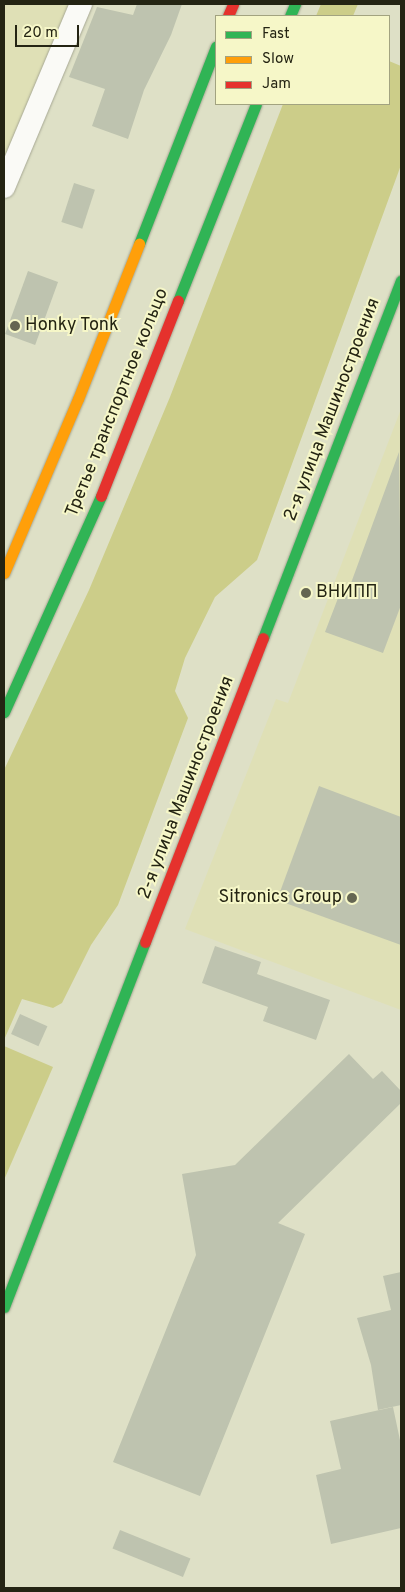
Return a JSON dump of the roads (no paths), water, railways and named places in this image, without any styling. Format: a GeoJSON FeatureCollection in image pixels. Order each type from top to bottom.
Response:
{"type":"FeatureCollection","features":[{"type":"Feature","properties":{"kind":"main road"},"geometry":{"type":"LineString","coordinates":[[4,573],[61,440],[215,49]]}},
{"type":"Feature","properties":{"kind":"main road","name":"Третье транспортное кольцо"},"geometry":{"type":"LineString","coordinates":[[4,712],[101,496],[256,105]]}},
{"type":"Feature","properties":{"kind":"main road","name":"2-я улица Машиностроения"},"geometry":{"type":"LineString","coordinates":[[4,1307],[401,282]]}},
{"type":"Feature","properties":{"kind":"street"},"geometry":{"type":"LineString","coordinates":[[4,187],[81,4]]}},
{"type":"Feature","properties":{"kind":"place","name":"Honky Tonk"},"geometry":{"type":"Point","coordinates":[15,326]}},
{"type":"Feature","properties":{"kind":"place","name":"ВНИПП"},"geometry":{"type":"Point","coordinates":[306,593]}},
{"type":"Feature","properties":{"kind":"place","name":"Sitronics Group"},"geometry":{"type":"Point","coordinates":[352,898]}}]}
